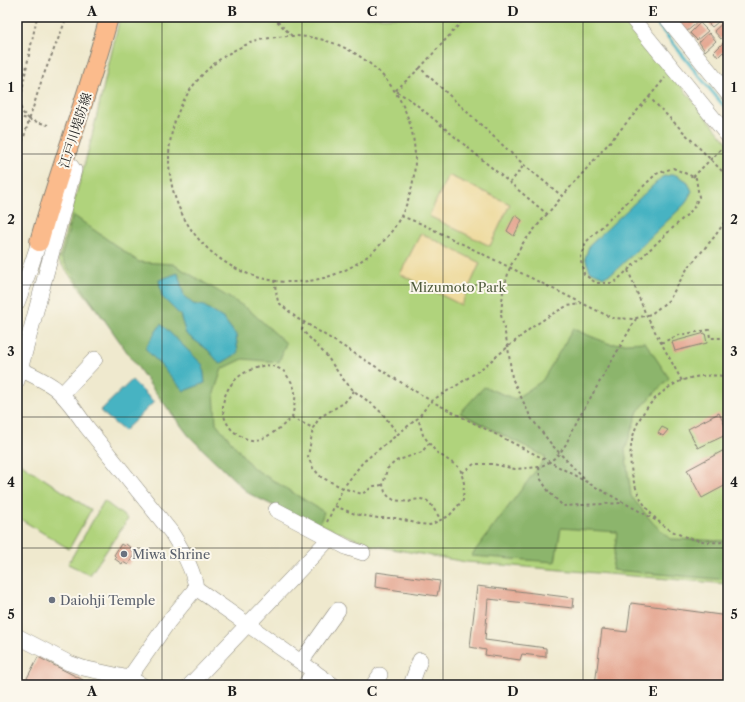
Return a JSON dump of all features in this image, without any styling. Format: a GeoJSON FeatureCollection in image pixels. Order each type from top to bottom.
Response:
{"type":"FeatureCollection","features":[{"type":"Feature","properties":{"kind":"main road","name":"江戸川堤防線"},"geometry":{"type":"LineString","coordinates":[[39,242],[47,213],[91,80],[109,17]]}},
{"type":"Feature","properties":{"kind":"street"},"geometry":{"type":"LineString","coordinates":[[631,17],[728,139]]}},
{"type":"Feature","properties":{"kind":"street"},"geometry":{"type":"LineString","coordinates":[[666,17],[728,94]]}},
{"type":"Feature","properties":{"kind":"street"},"geometry":{"type":"LineString","coordinates":[[17,636],[69,663],[135,681],[169,621],[196,588],[195,580],[180,546],[171,532],[62,394],[55,387],[18,375],[74,170],[65,158]]}},
{"type":"Feature","properties":{"kind":"street"},"geometry":{"type":"LineString","coordinates":[[17,303],[39,242]]}},
{"type":"Feature","properties":{"kind":"street"},"geometry":{"type":"LineString","coordinates":[[62,394],[95,359]]}},
{"type":"Feature","properties":{"kind":"street"},"geometry":{"type":"LineString","coordinates":[[276,510],[348,548],[364,553]]}},
{"type":"Feature","properties":{"kind":"street"},"geometry":{"type":"LineString","coordinates":[[190,685],[248,625],[324,536]]}},
{"type":"Feature","properties":{"kind":"street"},"geometry":{"type":"LineString","coordinates":[[196,588],[333,685]]}},
{"type":"Feature","properties":{"kind":"street"},"geometry":{"type":"LineString","coordinates":[[301,662],[338,610]]}},
{"type":"Feature","properties":{"kind":"street"},"geometry":{"type":"LineString","coordinates":[[411,685],[420,660]]}},
{"type":"Feature","properties":{"kind":"street"},"geometry":{"type":"LineString","coordinates":[[305,685],[314,672]]}},
{"type":"Feature","properties":{"kind":"path"},"geometry":{"type":"LineString","coordinates":[[29,120],[23,113],[20,106],[37,17]]}},
{"type":"Feature","properties":{"kind":"path"},"geometry":{"type":"LineString","coordinates":[[17,159],[42,79],[67,17]]}},
{"type":"Feature","properties":{"kind":"path"},"geometry":{"type":"LineString","coordinates":[[273,17],[292,36]]}},
{"type":"Feature","properties":{"kind":"path"},"geometry":{"type":"LineString","coordinates":[[395,91],[420,68],[466,17]]}},
{"type":"Feature","properties":{"kind":"path"},"geometry":{"type":"LineString","coordinates":[[292,36],[312,37],[332,42],[350,50],[367,61],[382,75],[395,91],[404,107],[411,125],[415,156],[414,181],[409,199],[402,216],[379,247],[348,269],[330,276],[293,282],[274,280],[239,270],[208,249],[185,220],[175,197],[169,167],[169,149],[177,113],[185,97],[208,68],[222,57],[255,41],[273,37],[292,36]]}},
{"type":"Feature","properties":{"kind":"path"},"geometry":{"type":"LineString","coordinates":[[420,68],[524,166],[562,196]]}},
{"type":"Feature","properties":{"kind":"path"},"geometry":{"type":"LineString","coordinates":[[589,484],[560,453],[531,418],[524,405],[512,378],[508,347],[501,314],[503,291],[510,267],[523,242],[673,68]]}},
{"type":"Feature","properties":{"kind":"path"},"geometry":{"type":"LineString","coordinates":[[395,91],[411,100],[546,214]]}},
{"type":"Feature","properties":{"kind":"path"},"geometry":{"type":"LineString","coordinates":[[649,97],[728,177]]}},
{"type":"Feature","properties":{"kind":"path"},"geometry":{"type":"LineString","coordinates":[[17,116],[48,125]]}},
{"type":"Feature","properties":{"kind":"path"},"geometry":{"type":"LineString","coordinates":[[693,177],[728,139]]}},
{"type":"Feature","properties":{"kind":"path"},"geometry":{"type":"LineString","coordinates":[[510,183],[524,166]]}},
{"type":"Feature","properties":{"kind":"path"},"geometry":{"type":"LineString","coordinates":[[674,168],[693,177],[696,178],[699,197],[693,209],[614,283],[596,283],[584,274],[580,256],[586,242],[656,174],[674,168]]}},
{"type":"Feature","properties":{"kind":"path"},"geometry":{"type":"LineString","coordinates":[[402,216],[422,224],[612,318],[633,319],[651,314],[669,300],[687,269],[715,236],[728,217]]}},
{"type":"Feature","properties":{"kind":"path"},"geometry":{"type":"LineString","coordinates":[[628,270],[646,315],[682,381]]}},
{"type":"Feature","properties":{"kind":"path"},"geometry":{"type":"LineString","coordinates":[[274,280],[278,302],[298,319],[431,401],[550,462],[678,534],[700,541],[728,541]]}},
{"type":"Feature","properties":{"kind":"path"},"geometry":{"type":"LineString","coordinates":[[324,536],[343,488],[362,462],[418,418],[431,401],[459,384],[531,328],[552,314],[568,306],[583,304]]}},
{"type":"Feature","properties":{"kind":"path"},"geometry":{"type":"LineString","coordinates":[[462,473],[474,464],[493,464],[515,469],[539,467],[550,462],[560,453],[566,444],[577,421],[637,318]]}},
{"type":"Feature","properties":{"kind":"path"},"geometry":{"type":"LineString","coordinates":[[304,322],[302,330],[326,354],[342,378],[354,391],[382,413],[398,434]]}},
{"type":"Feature","properties":{"kind":"path"},"geometry":{"type":"LineString","coordinates":[[661,343],[679,335],[709,330],[710,338],[728,338]]}},
{"type":"Feature","properties":{"kind":"path"},"geometry":{"type":"LineString","coordinates":[[262,366],[273,366],[285,372],[293,383],[296,393],[292,418],[272,434],[267,436],[256,440],[242,437],[232,430],[225,419],[223,408],[225,394],[232,382],[240,375],[249,370],[262,366]]}},
{"type":"Feature","properties":{"kind":"path"},"geometry":{"type":"LineString","coordinates":[[659,522],[647,509],[638,494],[632,474],[630,453],[638,422],[646,408],[657,397],[682,381],[696,376],[728,376]]}},
{"type":"Feature","properties":{"kind":"path"},"geometry":{"type":"LineString","coordinates":[[354,391],[344,403],[320,417],[313,428],[308,457],[313,468],[321,477],[343,488],[362,494],[374,486],[383,485]]}},
{"type":"Feature","properties":{"kind":"path"},"geometry":{"type":"LineString","coordinates":[[292,418],[313,428]]}},
{"type":"Feature","properties":{"kind":"path"},"geometry":{"type":"LineString","coordinates":[[335,506],[355,514],[378,518],[396,518],[419,524],[430,524],[449,516],[463,500],[464,484],[462,473],[460,468],[436,452],[422,435],[418,418]]}},
{"type":"Feature","properties":{"kind":"path"},"geometry":{"type":"LineString","coordinates":[[429,443],[422,452],[396,461],[387,469],[383,485],[385,492],[394,500],[409,502],[420,499],[426,500],[430,503],[441,520]]}},
{"type":"Feature","properties":{"kind":"path"},"geometry":{"type":"LineString","coordinates":[[539,467],[540,478],[549,492],[563,506],[623,503]]}},
{"type":"Feature","properties":{"kind":"green space","name":"Mizumoto Park"},"geometry":{"type":"Polygon","coordinates":[[[120,17],[624,17],[728,143],[728,584],[466,562],[370,545],[296,514],[127,349],[58,260],[90,144],[120,17]]]}},
{"type":"Feature","properties":{"kind":"green space"},"geometry":{"type":"Polygon","coordinates":[[[73,215],[139,262],[173,264],[248,309],[286,343],[279,362],[243,359],[222,369],[214,393],[216,423],[253,468],[324,512],[318,528],[248,493],[189,436],[153,389],[61,258],[73,215]]]}},
{"type":"Feature","properties":{"kind":"green space"},"geometry":{"type":"Polygon","coordinates":[[[573,329],[610,344],[645,342],[669,378],[638,411],[625,450],[631,496],[653,523],[670,539],[728,541],[728,580],[612,570],[617,532],[561,528],[555,562],[471,556],[546,457],[460,413],[484,387],[515,399],[542,381],[573,329]]]}},
{"type":"Feature","properties":{"kind":"green space"},"geometry":{"type":"Polygon","coordinates":[[[17,461],[91,510],[69,549],[17,517],[17,461]]]}},
{"type":"Feature","properties":{"kind":"green space"},"geometry":{"type":"Polygon","coordinates":[[[104,501],[128,519],[90,575],[68,564],[104,501]]]}},
{"type":"Feature","properties":{"kind":"sand"},"geometry":{"type":"Polygon","coordinates":[[[448,175],[510,204],[490,246],[429,216],[448,175]]]}},
{"type":"Feature","properties":{"kind":"sand"},"geometry":{"type":"Polygon","coordinates":[[[421,233],[480,263],[461,305],[400,274],[421,233]]]}},
{"type":"Feature","properties":{"kind":"water"},"geometry":{"type":"Polygon","coordinates":[[[674,174],[687,181],[692,191],[685,204],[614,272],[604,277],[590,271],[585,258],[589,246],[662,177],[674,174]]]}},
{"type":"Feature","properties":{"kind":"water"},"geometry":{"type":"Polygon","coordinates":[[[178,273],[184,296],[193,304],[204,306],[224,319],[236,335],[238,353],[220,364],[208,350],[186,334],[180,315],[162,297],[159,280],[178,273]]]}},
{"type":"Feature","properties":{"kind":"water"},"geometry":{"type":"Polygon","coordinates":[[[161,324],[203,365],[205,383],[184,391],[145,348],[161,324]]]}},
{"type":"Feature","properties":{"kind":"water"},"geometry":{"type":"Polygon","coordinates":[[[132,380],[154,402],[124,431],[100,411],[132,380]]]}},
{"type":"Feature","properties":{"kind":"building"},"geometry":{"type":"Polygon","coordinates":[[[678,17],[695,17],[699,21],[685,33],[675,20],[678,17]]]}},
{"type":"Feature","properties":{"kind":"building"},"geometry":{"type":"Polygon","coordinates":[[[710,17],[724,17],[712,27],[706,21],[710,17]]]}},
{"type":"Feature","properties":{"kind":"building"},"geometry":{"type":"Polygon","coordinates":[[[727,19],[728,32],[721,39],[714,31],[727,19]]]}},
{"type":"Feature","properties":{"kind":"building"},"geometry":{"type":"Polygon","coordinates":[[[700,23],[708,31],[697,40],[690,33],[700,23]]]}},
{"type":"Feature","properties":{"kind":"building"},"geometry":{"type":"Polygon","coordinates":[[[709,33],[716,41],[705,51],[699,42],[709,33]]]}},
{"type":"Feature","properties":{"kind":"building"},"geometry":{"type":"Polygon","coordinates":[[[728,38],[728,58],[723,52],[718,57],[714,52],[728,38]]]}},
{"type":"Feature","properties":{"kind":"building"},"geometry":{"type":"Polygon","coordinates":[[[515,215],[522,220],[514,236],[507,231],[515,215]]]}},
{"type":"Feature","properties":{"kind":"building"},"geometry":{"type":"Polygon","coordinates":[[[705,333],[707,343],[675,351],[672,342],[705,333]]]}},
{"type":"Feature","properties":{"kind":"building"},"geometry":{"type":"Polygon","coordinates":[[[719,413],[728,434],[698,448],[688,429],[719,413]]]}},
{"type":"Feature","properties":{"kind":"building"},"geometry":{"type":"Polygon","coordinates":[[[662,427],[668,430],[663,436],[658,433],[662,427]]]}},
{"type":"Feature","properties":{"kind":"building"},"geometry":{"type":"Polygon","coordinates":[[[728,448],[728,484],[702,498],[687,470],[728,448]]]}},
{"type":"Feature","properties":{"kind":"building","name":"Miwa Shrine"},"geometry":{"type":"Polygon","coordinates":[[[121,544],[124,546],[126,544],[132,549],[131,551],[135,553],[128,565],[123,562],[122,564],[115,559],[116,557],[114,555],[121,544]]]}},
{"type":"Feature","properties":{"kind":"building"},"geometry":{"type":"Polygon","coordinates":[[[376,572],[440,581],[437,596],[375,587],[376,572]]]}},
{"type":"Feature","properties":{"kind":"building"},"geometry":{"type":"Polygon","coordinates":[[[477,586],[574,598],[573,608],[488,599],[485,640],[546,648],[546,657],[522,654],[520,660],[485,655],[486,650],[470,647],[477,586]]]}},
{"type":"Feature","properties":{"kind":"building"},"geometry":{"type":"Polygon","coordinates":[[[631,603],[728,616],[728,685],[595,685],[602,629],[627,632],[631,603]]]}},
{"type":"Feature","properties":{"kind":"building"},"geometry":{"type":"Polygon","coordinates":[[[38,657],[83,680],[80,685],[32,685],[25,682],[38,657]]]}},
{"type":"Feature","properties":{"kind":"waterway"},"geometry":{"type":"LineString","coordinates":[[652,17],[728,111]]}},
{"type":"Feature","properties":{"kind":"place","name":"Miwa Shrine"},"geometry":{"type":"Point","coordinates":[124,554]}},
{"type":"Feature","properties":{"kind":"place","name":"Daiohji Temple"},"geometry":{"type":"Point","coordinates":[52,600]}}]}
